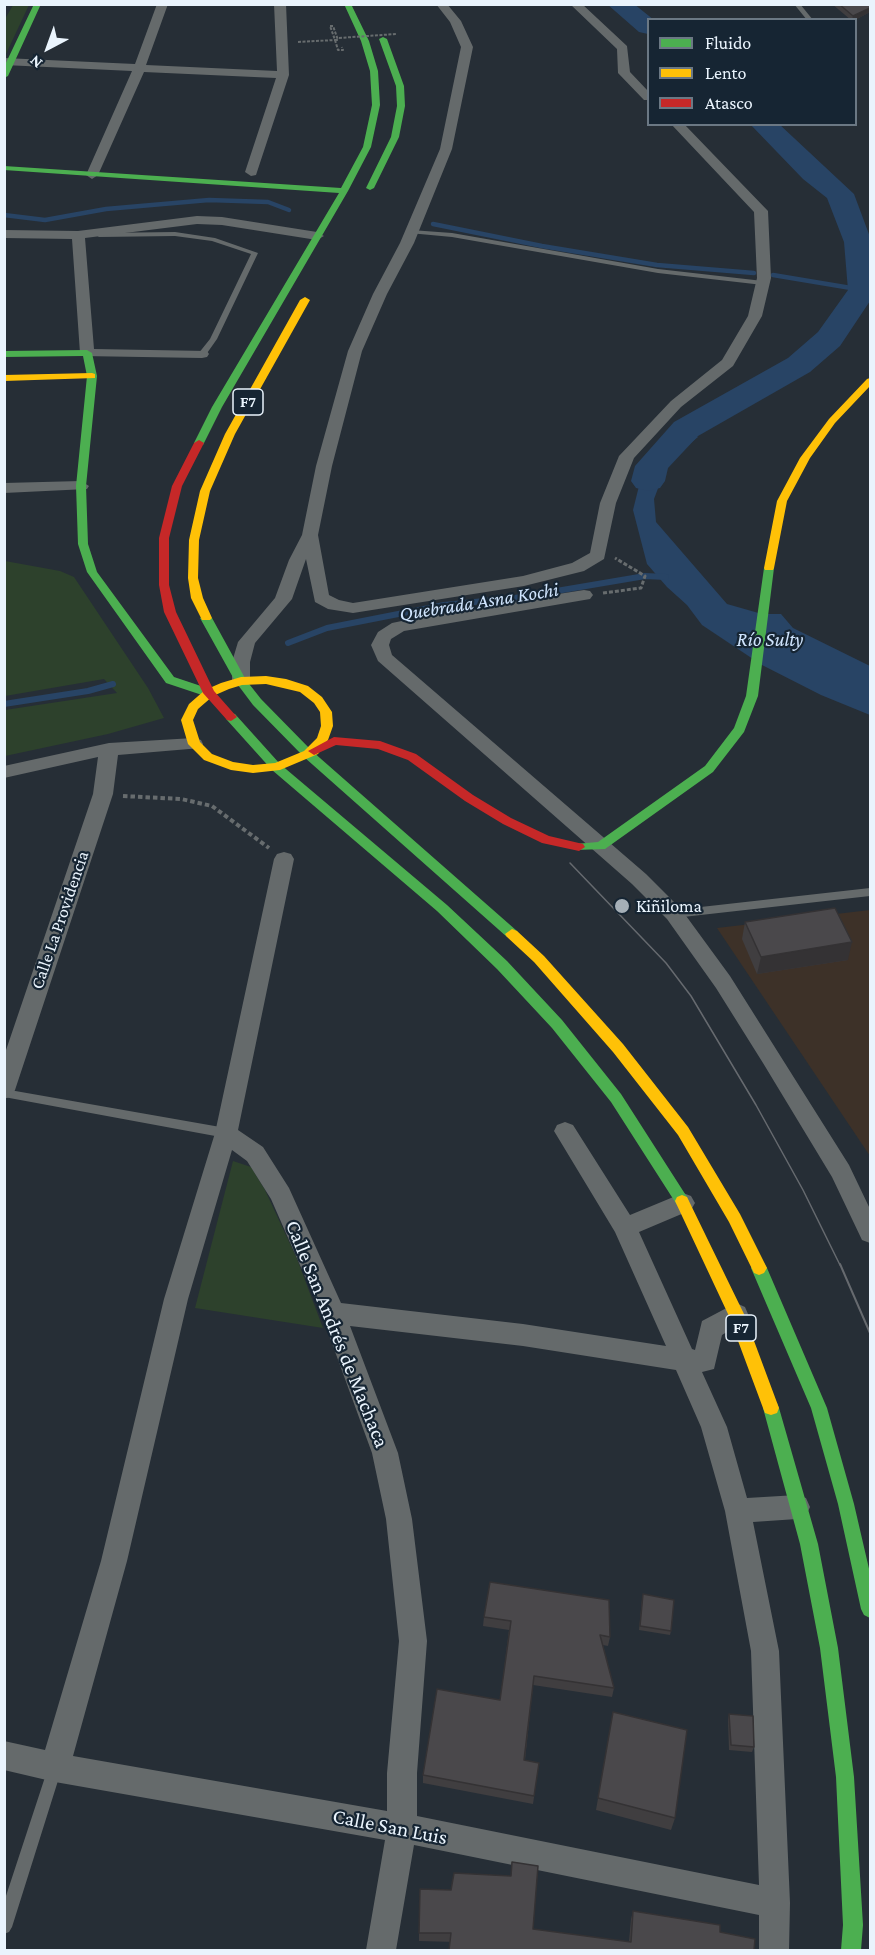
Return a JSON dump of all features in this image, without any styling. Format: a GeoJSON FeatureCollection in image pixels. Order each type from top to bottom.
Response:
{"type":"FeatureCollection","features":[{"type":"Feature","properties":{"kind":"main road"},"geometry":{"type":"LineString","coordinates":[[4,76],[8,61],[38,4]]}},
{"type":"Feature","properties":{"kind":"main road","name":"F7"},"geometry":{"type":"LineString","coordinates":[[346,4],[365,41],[374,71],[376,105],[367,147],[344,191],[191,455],[177,486],[164,538],[164,585],[170,612],[209,693],[276,767],[442,908],[502,965],[557,1024],[616,1098],[683,1203],[736,1314],[776,1421],[797,1507],[809,1544],[829,1648],[845,1777],[853,1925],[851,1950]]}},
{"type":"Feature","properties":{"kind":"main road"},"geometry":{"type":"LineString","coordinates":[[363,199],[395,137],[401,106],[400,86],[379,30]]}},
{"type":"Feature","properties":{"kind":"main road"},"geometry":{"type":"LineString","coordinates":[[4,168],[344,191]]}},
{"type":"Feature","properties":{"kind":"main road","name":"F7"},"geometry":{"type":"LineString","coordinates":[[312,289],[230,434],[205,491],[194,540],[193,578],[198,598],[217,642],[257,702],[308,754],[466,891],[539,959],[618,1048],[683,1131],[735,1218],[775,1303],[819,1408],[846,1504],[870,1609]]}},
{"type":"Feature","properties":{"kind":"main road"},"geometry":{"type":"LineString","coordinates":[[4,354],[87,353],[92,376],[81,486],[83,544],[92,572],[170,680],[209,693]]}},
{"type":"Feature","properties":{"kind":"main road"},"geometry":{"type":"LineString","coordinates":[[4,378],[92,376]]}},
{"type":"Feature","properties":{"kind":"main road"},"geometry":{"type":"LineString","coordinates":[[308,754],[322,740],[327,726],[326,712],[318,700],[304,689],[286,682],[241,681],[209,693],[193,707],[188,720],[194,744],[208,757],[231,766],[253,769],[276,767],[294,761],[308,754],[334,741],[380,745],[412,757],[478,804],[546,840],[577,847],[601,846],[709,769],[740,729],[752,696],[773,540],[782,501],[805,458],[832,421],[870,381]]}},
{"type":"Feature","properties":{"kind":"street"},"geometry":{"type":"LineString","coordinates":[[92,175],[140,69],[163,4]]}},
{"type":"Feature","properties":{"kind":"street"},"geometry":{"type":"LineString","coordinates":[[251,172],[283,75],[280,4]]}},
{"type":"Feature","properties":{"kind":"street"},"geometry":{"type":"LineString","coordinates":[[241,681],[241,662],[247,642],[283,599],[297,560],[310,535],[324,466],[355,351],[411,232],[446,149],[467,47],[455,21],[441,4]]}},
{"type":"Feature","properties":{"kind":"street"},"geometry":{"type":"LineString","coordinates":[[574,4],[623,48],[624,74],[647,96]]}},
{"type":"Feature","properties":{"kind":"street"},"geometry":{"type":"LineString","coordinates":[[8,61],[283,75]]}},
{"type":"Feature","properties":{"kind":"street"},"geometry":{"type":"LineString","coordinates":[[310,535],[321,598],[334,605],[352,608],[524,581],[578,567],[598,555],[608,503],[627,456],[676,404],[728,363],[755,316],[763,283],[761,211],[679,126]]}},
{"type":"Feature","properties":{"kind":"street"},"geometry":{"type":"LineString","coordinates":[[4,234],[78,235],[196,220],[222,221],[317,236]]}},
{"type":"Feature","properties":{"kind":"street"},"geometry":{"type":"LineString","coordinates":[[78,235],[87,353],[202,354]]}},
{"type":"Feature","properties":{"kind":"street"},"geometry":{"type":"LineString","coordinates":[[4,488],[81,486]]}},
{"type":"Feature","properties":{"kind":"street"},"geometry":{"type":"LineString","coordinates":[[584,596],[450,616],[398,627],[384,636],[380,645],[384,657],[639,879],[674,914],[723,982],[771,1057],[841,1172],[870,1233]]}},
{"type":"Feature","properties":{"kind":"street"},"geometry":{"type":"LineString","coordinates":[[4,772],[109,749],[194,744]]}},
{"type":"Feature","properties":{"kind":"street","name":"Calle La Providencia"},"geometry":{"type":"LineString","coordinates":[[5,1086],[103,794],[109,749]]}},
{"type":"Feature","properties":{"kind":"street"},"geometry":{"type":"LineString","coordinates":[[55,1767],[114,1561],[176,1299],[226,1133],[284,859]]}},
{"type":"Feature","properties":{"kind":"street"},"geometry":{"type":"LineString","coordinates":[[565,1131],[626,1227],[714,1427],[738,1511],[765,1651],[775,1903],[774,1950]]}},
{"type":"Feature","properties":{"kind":"street","name":"Calle San Andrés de Machaca"},"geometry":{"type":"LineString","coordinates":[[226,1133],[255,1154],[281,1195],[333,1313],[385,1453],[399,1519],[413,1641],[402,1773],[402,1828],[381,1950]]}},
{"type":"Feature","properties":{"kind":"street"},"geometry":{"type":"LineString","coordinates":[[626,1227],[683,1203]]}},
{"type":"Feature","properties":{"kind":"street"},"geometry":{"type":"LineString","coordinates":[[333,1313],[523,1335],[684,1360],[705,1361],[711,1329],[736,1314]]}},
{"type":"Feature","properties":{"kind":"street"},"geometry":{"type":"LineString","coordinates":[[738,1511],[797,1507]]}},
{"type":"Feature","properties":{"kind":"street","name":"Calle San Luis"},"geometry":{"type":"LineString","coordinates":[[4,1755],[55,1767],[402,1828],[775,1903]]}},
{"type":"Feature","properties":{"kind":"lane"},"geometry":{"type":"LineString","coordinates":[[796,4],[809,18]]}},
{"type":"Feature","properties":{"kind":"lane"},"geometry":{"type":"LineString","coordinates":[[411,232],[452,235],[658,272],[763,283]]}},
{"type":"Feature","properties":{"kind":"lane"},"geometry":{"type":"LineString","coordinates":[[78,235],[175,234],[213,240],[255,253],[213,339],[202,354]]}},
{"type":"Feature","properties":{"kind":"lane"},"geometry":{"type":"LineString","coordinates":[[674,914],[870,892]]}},
{"type":"Feature","properties":{"kind":"lane"},"geometry":{"type":"LineString","coordinates":[[5,1086],[226,1133]]}},
{"type":"Feature","properties":{"kind":"lane"},"geometry":{"type":"LineString","coordinates":[[4,1927],[55,1767]]}},
{"type":"Feature","properties":{"kind":"path"},"geometry":{"type":"LineString","coordinates":[[282,42],[327,40],[338,40],[333,26],[330,26],[333,34],[335,42],[338,50],[343,50],[339,38],[396,34]]}},
{"type":"Feature","properties":{"kind":"path"},"geometry":{"type":"LineString","coordinates":[[584,596],[641,588],[645,576],[618,559],[598,555]]}},
{"type":"Feature","properties":{"kind":"path"},"geometry":{"type":"LineString","coordinates":[[103,794],[181,799],[212,806],[284,859]]}},
{"type":"Feature","properties":{"kind":"shaded area"},"geometry":{"type":"Polygon","coordinates":[[[870,910],[870,1156],[717,928],[870,910]]]}},
{"type":"Feature","properties":{"kind":"green space"},"geometry":{"type":"Polygon","coordinates":[[[13,5],[29,5],[5,56],[5,19],[13,5]]]}},
{"type":"Feature","properties":{"kind":"green space"},"geometry":{"type":"Polygon","coordinates":[[[5,561],[60,571],[74,577],[148,688],[164,718],[108,734],[5,756],[5,710],[117,693],[104,679],[5,696],[5,561]]]}},
{"type":"Feature","properties":{"kind":"green space"},"geometry":{"type":"Polygon","coordinates":[[[233,1161],[251,1167],[265,1190],[297,1259],[323,1328],[195,1308],[233,1161]]]}},
{"type":"Feature","properties":{"kind":"water","name":"Río Sulty"},"geometry":{"type":"Polygon","coordinates":[[[675,428],[698,437],[668,462],[654,499],[656,522],[727,604],[762,614],[781,614],[793,628],[870,666],[870,715],[821,695],[762,665],[702,625],[687,605],[647,564],[633,510],[639,486],[651,458],[675,428]]]}},
{"type":"Feature","properties":{"kind":"building"},"geometry":{"type":"Polygon","coordinates":[[[839,4],[870,4],[870,8],[853,16],[839,4]]]}},
{"type":"Feature","properties":{"kind":"building"},"geometry":{"type":"Polygon","coordinates":[[[835,908],[852,942],[761,957],[745,922],[835,908]]]}},
{"type":"Feature","properties":{"kind":"building"},"geometry":{"type":"Polygon","coordinates":[[[490,1582],[609,1600],[610,1637],[600,1635],[614,1688],[534,1676],[524,1760],[539,1763],[534,1796],[423,1775],[437,1689],[500,1700],[511,1621],[484,1617],[490,1582]]]}},
{"type":"Feature","properties":{"kind":"building"},"geometry":{"type":"Polygon","coordinates":[[[643,1594],[674,1600],[671,1631],[640,1626],[643,1594]]]}},
{"type":"Feature","properties":{"kind":"building"},"geometry":{"type":"Polygon","coordinates":[[[613,1712],[687,1730],[675,1818],[598,1798],[613,1712]]]}},
{"type":"Feature","properties":{"kind":"building"},"geometry":{"type":"Polygon","coordinates":[[[729,1714],[753,1716],[754,1747],[731,1745],[729,1714]]]}},
{"type":"Feature","properties":{"kind":"building"},"geometry":{"type":"Polygon","coordinates":[[[512,1862],[538,1866],[533,1929],[631,1942],[633,1911],[720,1925],[720,1932],[755,1939],[754,1950],[449,1950],[451,1933],[419,1933],[420,1889],[451,1890],[454,1873],[511,1876],[512,1862]]]}},
{"type":"Feature","properties":{"kind":"waterway","name":"Río Sulty"},"geometry":{"type":"LineString","coordinates":[[619,4],[647,26]]}},
{"type":"Feature","properties":{"kind":"waterway","name":"Río Sulty"},"geometry":{"type":"LineString","coordinates":[[648,481],[652,466],[686,429],[799,365],[829,339],[863,290],[858,242],[840,194],[813,173],[765,126]]}},
{"type":"Feature","properties":{"kind":"waterway"},"geometry":{"type":"LineString","coordinates":[[4,215],[45,220],[106,209],[209,200],[268,202],[289,210]]}},
{"type":"Feature","properties":{"kind":"waterway"},"geometry":{"type":"LineString","coordinates":[[433,224],[542,246],[657,265],[754,273]]}},
{"type":"Feature","properties":{"kind":"waterway"},"geometry":{"type":"LineString","coordinates":[[773,275],[863,290]]}},
{"type":"Feature","properties":{"kind":"waterway","name":"Quebrada Asna Kochi"},"geometry":{"type":"LineString","coordinates":[[288,643],[327,628],[444,605],[515,598],[645,576],[666,577]]}},
{"type":"Feature","properties":{"kind":"waterway","name":"Quebrada Asna Kochi"},"geometry":{"type":"LineString","coordinates":[[4,704],[88,691],[113,684]]}},
{"type":"Feature","properties":{"kind":"tram line"},"geometry":{"type":"LineString","coordinates":[[570,863],[666,963],[691,996],[756,1105],[803,1190],[840,1265]]}},
{"type":"Feature","properties":{"kind":"tram line"},"geometry":{"type":"LineString","coordinates":[[840,1264],[870,1333]]}},
{"type":"Feature","properties":{"kind":"traffic: fast"},"geometry":{"type":"LineString","coordinates":[[4,76],[38,4]]}},
{"type":"Feature","properties":{"kind":"traffic: fast"},"geometry":{"type":"LineString","coordinates":[[199,443],[217,407],[344,191],[367,147],[376,105],[374,71],[365,41],[347,4]]}},
{"type":"Feature","properties":{"kind":"traffic: fast"},"geometry":{"type":"LineString","coordinates":[[370,188],[395,137],[401,106],[400,86],[383,39]]}},
{"type":"Feature","properties":{"kind":"traffic: fast"},"geometry":{"type":"LineString","coordinates":[[4,168],[344,191]]}},
{"type":"Feature","properties":{"kind":"traffic: fast"},"geometry":{"type":"LineString","coordinates":[[4,354],[87,353],[92,376],[81,486],[83,544],[92,572],[170,680],[209,693]]}},
{"type":"Feature","properties":{"kind":"traffic: fast"},"geometry":{"type":"LineString","coordinates":[[579,847],[601,846],[709,769],[740,729],[752,696],[769,568]]}},
{"type":"Feature","properties":{"kind":"traffic: fast"},"geometry":{"type":"LineString","coordinates":[[206,618],[241,681],[257,702],[308,754],[512,934]]}},
{"type":"Feature","properties":{"kind":"traffic: fast"},"geometry":{"type":"LineString","coordinates":[[231,717],[276,767],[442,908],[502,965],[557,1024],[616,1098],[682,1201]]}},
{"type":"Feature","properties":{"kind":"traffic: fast"},"geometry":{"type":"LineString","coordinates":[[759,1268],[819,1408],[846,1504],[870,1609]]}},
{"type":"Feature","properties":{"kind":"traffic: fast"},"geometry":{"type":"LineString","coordinates":[[771,1408],[809,1544],[829,1648],[845,1777],[853,1925],[851,1950]]}},
{"type":"Feature","properties":{"kind":"traffic: slow"},"geometry":{"type":"LineString","coordinates":[[206,618],[197,598],[193,578],[194,540],[205,491],[230,434],[305,300]]}},
{"type":"Feature","properties":{"kind":"traffic: slow"},"geometry":{"type":"LineString","coordinates":[[4,378],[92,376]]}},
{"type":"Feature","properties":{"kind":"traffic: slow"},"geometry":{"type":"LineString","coordinates":[[769,568],[782,501],[805,458],[832,421],[870,381]]}},
{"type":"Feature","properties":{"kind":"traffic: slow"},"geometry":{"type":"LineString","coordinates":[[308,754],[322,740],[327,726],[326,712],[318,700],[304,689],[286,683],[266,680],[241,681],[225,686],[209,693],[193,707],[187,720],[194,744],[208,757],[231,766],[253,769],[276,767],[294,761],[314,751]]}},
{"type":"Feature","properties":{"kind":"traffic: slow"},"geometry":{"type":"LineString","coordinates":[[512,934],[539,959],[618,1048],[683,1131],[735,1218],[759,1268]]}},
{"type":"Feature","properties":{"kind":"traffic: slow"},"geometry":{"type":"LineString","coordinates":[[682,1201],[736,1314],[771,1408]]}},
{"type":"Feature","properties":{"kind":"traffic: jam"},"geometry":{"type":"LineString","coordinates":[[199,443],[177,486],[164,538],[164,585],[170,612],[209,693],[231,717]]}},
{"type":"Feature","properties":{"kind":"traffic: jam"},"geometry":{"type":"LineString","coordinates":[[314,751],[334,741],[380,745],[412,757],[469,798],[507,821],[546,840],[579,847]]}},
{"type":"Feature","properties":{"kind":"place","name":"Kiñiloma"},"geometry":{"type":"Point","coordinates":[622,906]}}]}
